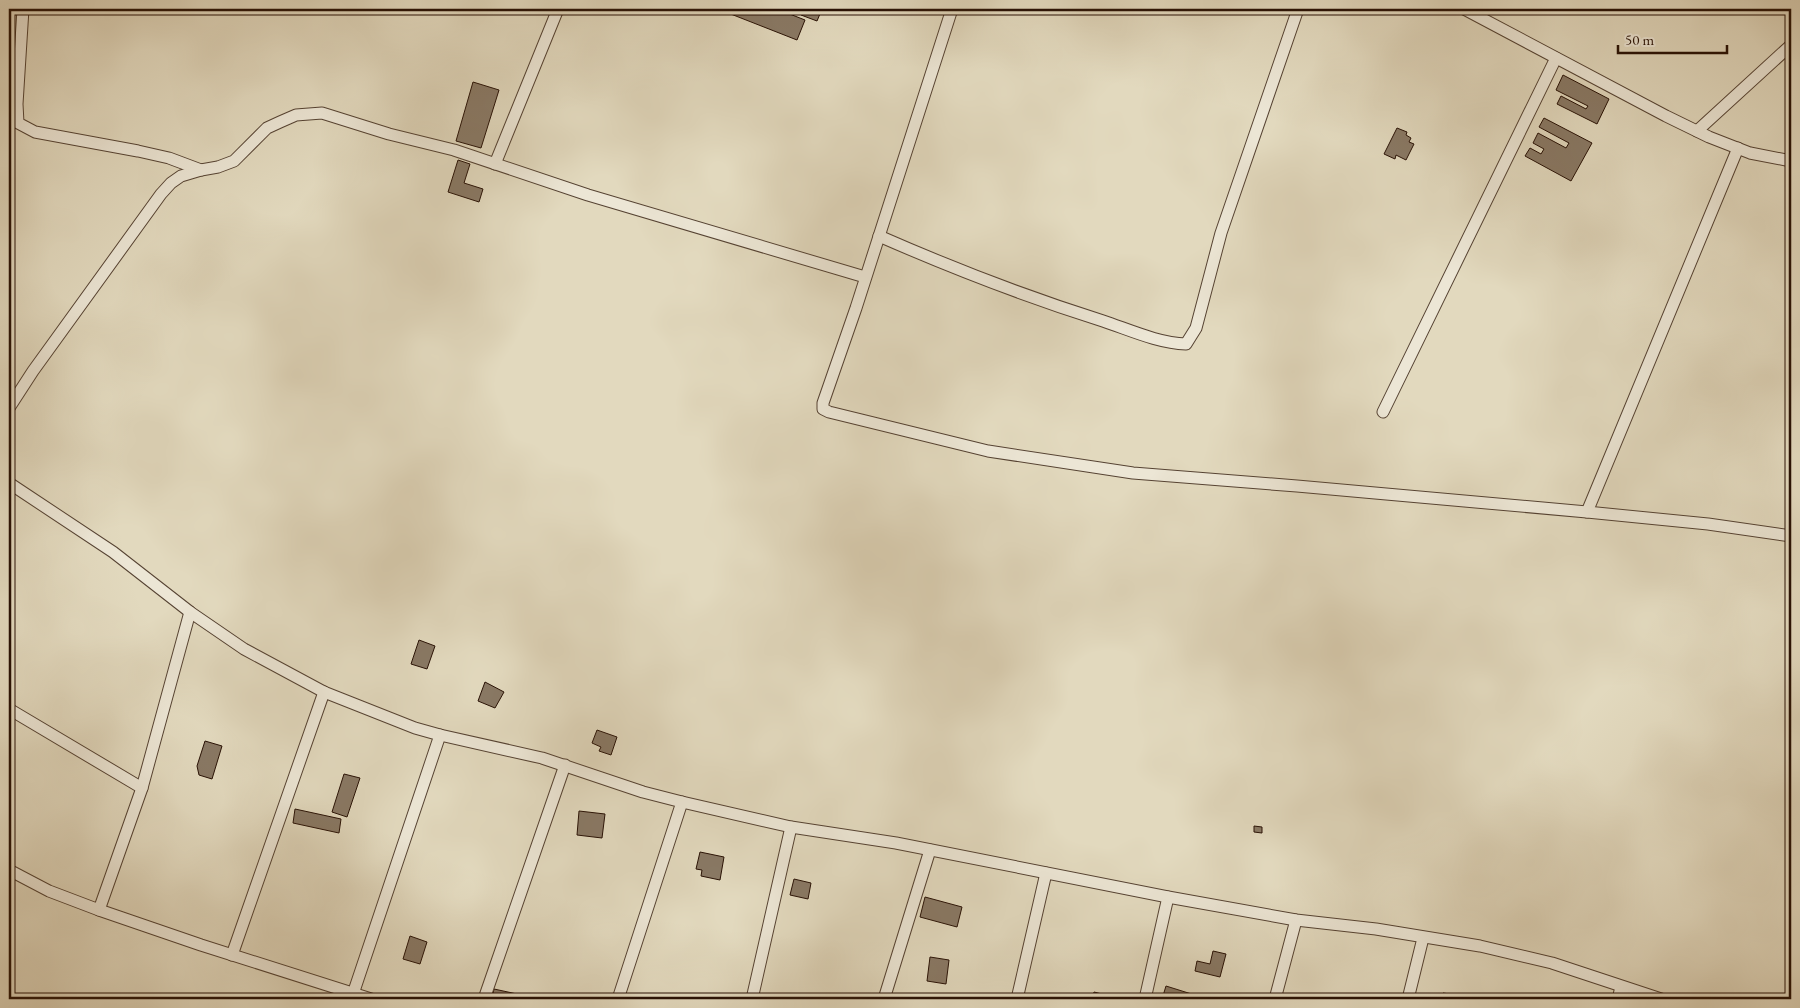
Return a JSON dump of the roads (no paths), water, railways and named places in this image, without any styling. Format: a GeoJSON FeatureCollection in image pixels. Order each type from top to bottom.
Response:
{"type":"FeatureCollection","features":[{"type":"Feature","properties":{"kind":"street"},"geometry":{"type":"LineString","coordinates":[[23,9],[17,104],[18,123],[35,132],[138,150],[169,158],[201,170]]}},
{"type":"Feature","properties":{"kind":"street"},"geometry":{"type":"LineString","coordinates":[[495,164],[558,9]]}},
{"type":"Feature","properties":{"kind":"street"},"geometry":{"type":"LineString","coordinates":[[952,9],[879,236],[822,402],[823,409],[988,451],[1133,473],[1587,512],[1708,524],[1791,536]]}},
{"type":"Feature","properties":{"kind":"street"},"geometry":{"type":"LineString","coordinates":[[879,236],[937,261],[1086,316],[1169,343],[1186,344],[1196,328],[1222,233],[1298,9]]}},
{"type":"Feature","properties":{"kind":"street"},"geometry":{"type":"LineString","coordinates":[[1464,9],[1697,131],[1750,153],[1791,161]]}},
{"type":"Feature","properties":{"kind":"street"},"geometry":{"type":"LineString","coordinates":[[1697,131],[1791,44]]}},
{"type":"Feature","properties":{"kind":"street"},"geometry":{"type":"LineString","coordinates":[[1383,412],[1556,58]]}},
{"type":"Feature","properties":{"kind":"street"},"geometry":{"type":"LineString","coordinates":[[9,408],[33,371],[161,194],[171,183],[181,176],[234,161],[267,128],[296,115],[322,113],[389,134],[454,150],[588,195],[865,277]]}},
{"type":"Feature","properties":{"kind":"street"},"geometry":{"type":"LineString","coordinates":[[1587,512],[1738,148]]}},
{"type":"Feature","properties":{"kind":"street"},"geometry":{"type":"LineString","coordinates":[[9,483],[113,552],[190,612],[244,649],[324,692],[415,728],[565,765],[642,792],[791,827],[930,850],[1168,898],[1296,920],[1376,929],[1480,946],[1552,963],[1661,999]]}},
{"type":"Feature","properties":{"kind":"street"},"geometry":{"type":"LineString","coordinates":[[100,910],[142,788],[190,612]]}},
{"type":"Feature","properties":{"kind":"street"},"geometry":{"type":"LineString","coordinates":[[232,955],[324,692]]}},
{"type":"Feature","properties":{"kind":"street"},"geometry":{"type":"LineString","coordinates":[[9,709],[142,788]]}},
{"type":"Feature","properties":{"kind":"street"},"geometry":{"type":"LineString","coordinates":[[353,994],[440,735]]}},
{"type":"Feature","properties":{"kind":"street"},"geometry":{"type":"LineString","coordinates":[[484,999],[565,765]]}},
{"type":"Feature","properties":{"kind":"street"},"geometry":{"type":"LineString","coordinates":[[618,999],[682,802]]}},
{"type":"Feature","properties":{"kind":"street"},"geometry":{"type":"LineString","coordinates":[[752,999],[791,827]]}},
{"type":"Feature","properties":{"kind":"street"},"geometry":{"type":"LineString","coordinates":[[884,999],[930,850]]}},
{"type":"Feature","properties":{"kind":"street"},"geometry":{"type":"LineString","coordinates":[[9,870],[49,891],[100,910],[232,955],[371,999]]}},
{"type":"Feature","properties":{"kind":"street"},"geometry":{"type":"LineString","coordinates":[[1017,999],[1046,873]]}},
{"type":"Feature","properties":{"kind":"street"},"geometry":{"type":"LineString","coordinates":[[1145,999],[1168,898]]}},
{"type":"Feature","properties":{"kind":"street"},"geometry":{"type":"LineString","coordinates":[[1275,999],[1296,920]]}},
{"type":"Feature","properties":{"kind":"street"},"geometry":{"type":"LineString","coordinates":[[1408,999],[1423,938]]}},
{"type":"Feature","properties":{"kind":"street"},"geometry":{"type":"LineString","coordinates":[[1618,999],[1621,987]]}}]}
